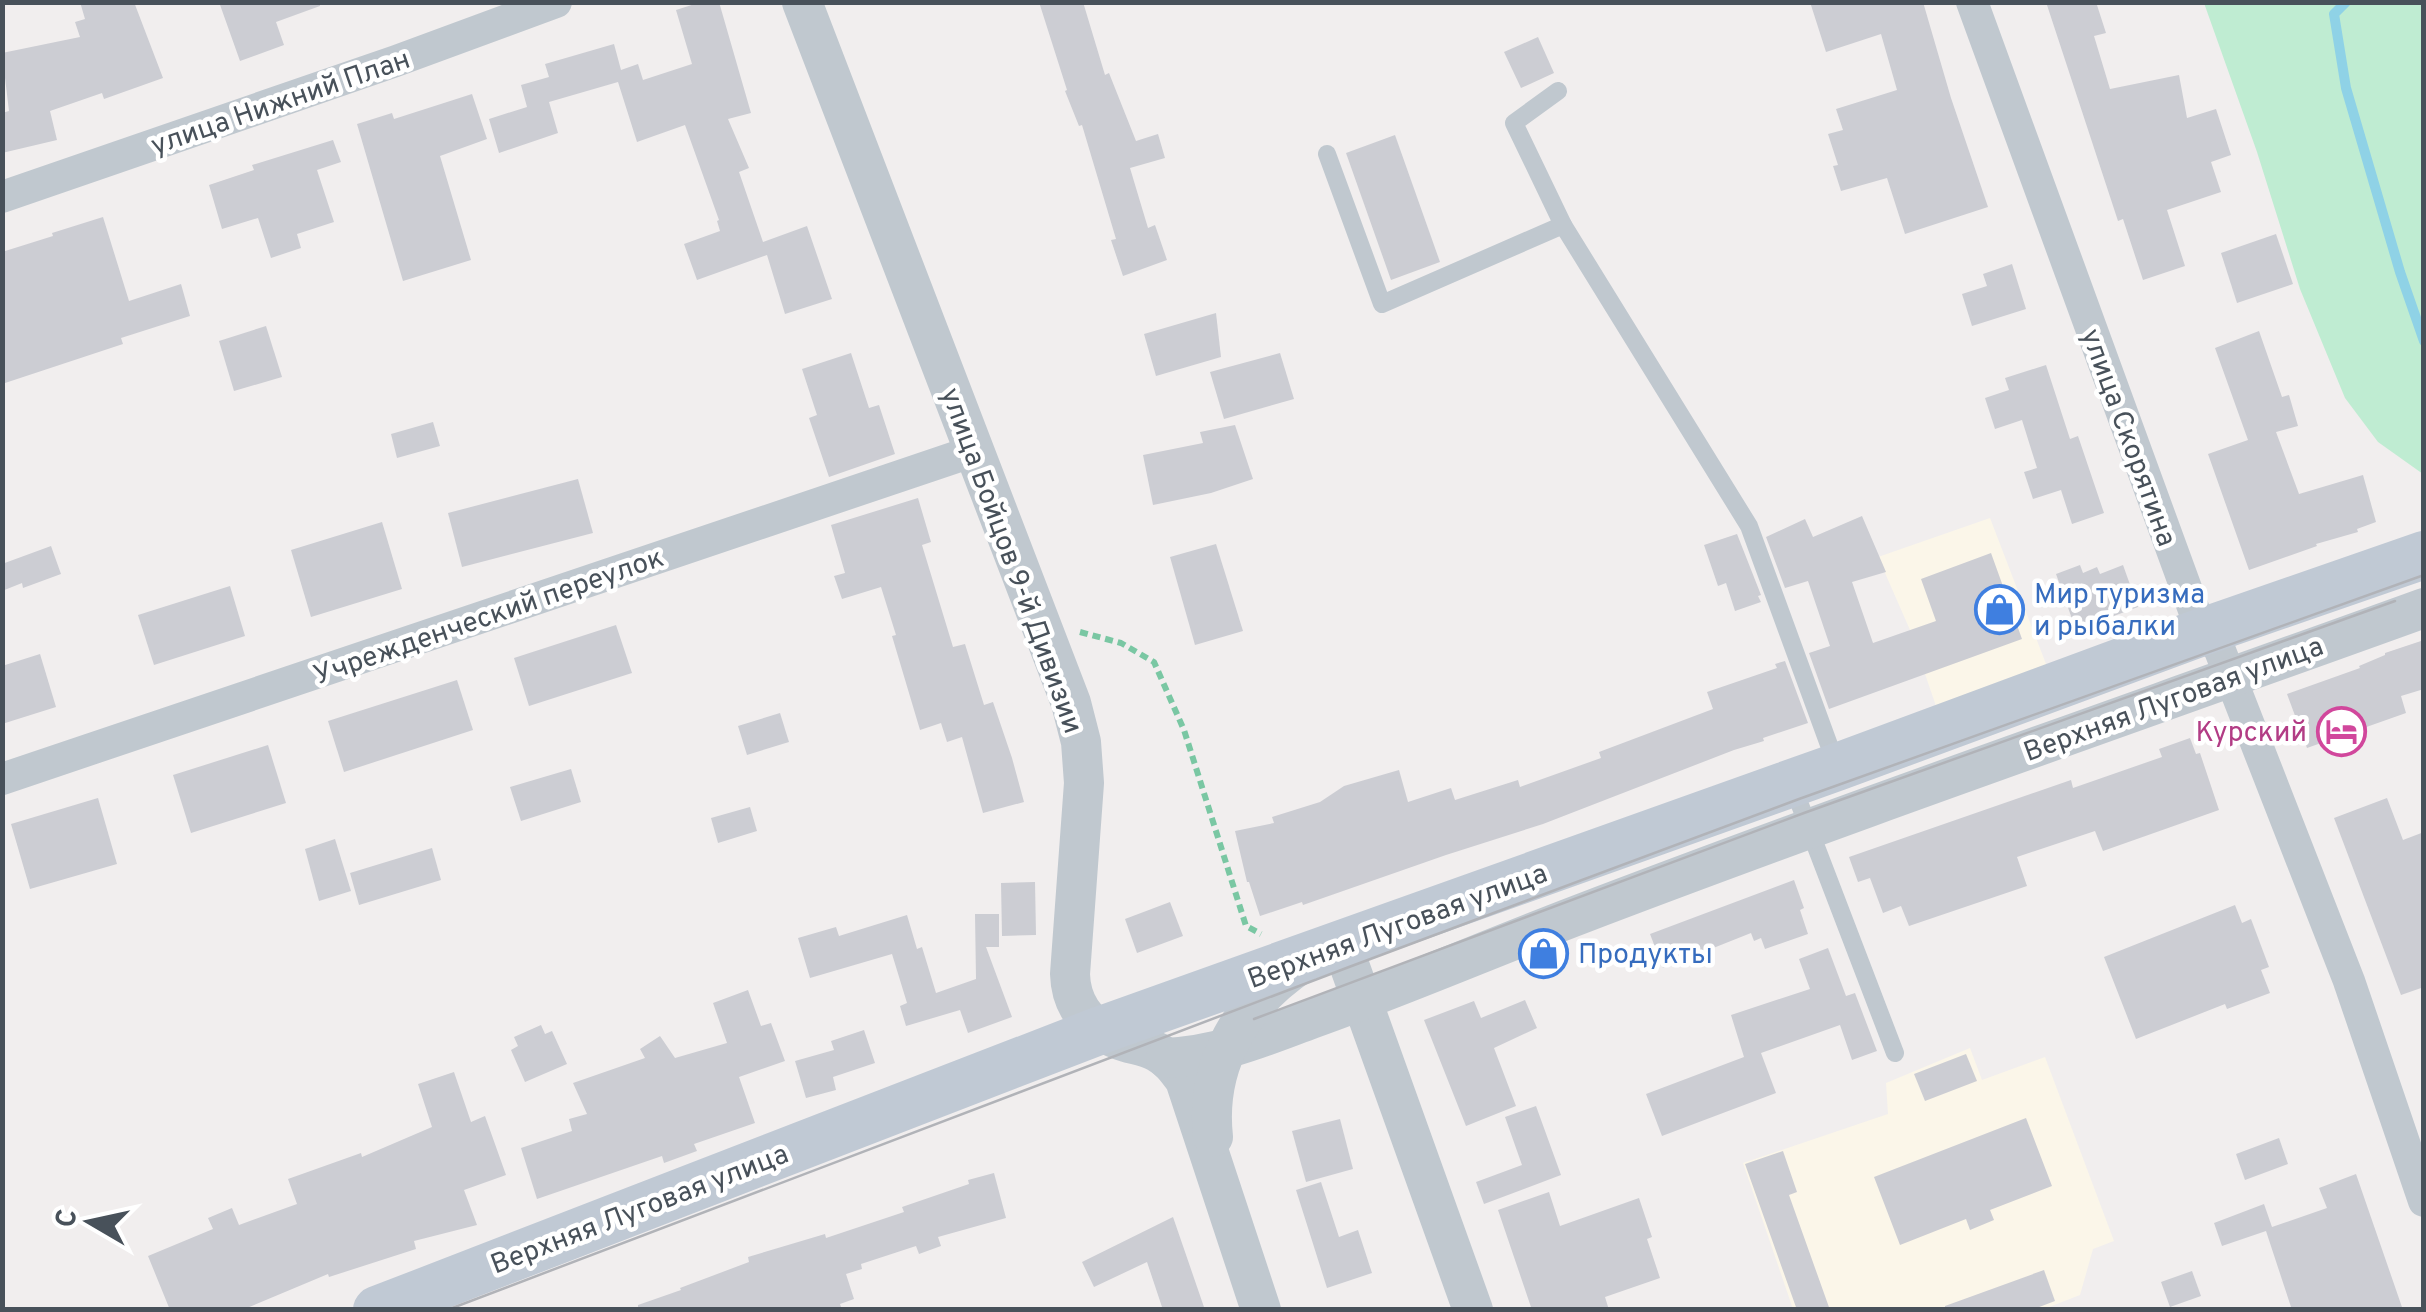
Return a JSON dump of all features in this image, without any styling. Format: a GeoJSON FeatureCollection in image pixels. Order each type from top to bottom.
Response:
{"type":"FeatureCollection","features":[{"type":"Feature","properties":{"kind":"main road","name":"Верхняя Луговая улица"},"geometry":{"type":"LineString","coordinates":[[377,1310],[1309,947],[1838,767],[2202,632],[2424,556]]}},
{"type":"Feature","properties":{"kind":"street","name":"улица Нижний План"},"geometry":{"type":"LineString","coordinates":[[2,197],[556,2]]}},
{"type":"Feature","properties":{"kind":"street","name":"улица Бойцов 9-й Дивизии"},"geometry":{"type":"LineString","coordinates":[[802,2],[1072,703],[1084,783],[1071,988],[1077,1008],[1101,1030]]}},
{"type":"Feature","properties":{"kind":"street","name":"улица Скорятина"},"geometry":{"type":"LineString","coordinates":[[1972,2],[2202,632],[2220,648],[2349,980],[2424,1201]]}},
{"type":"Feature","properties":{"kind":"street","name":"Учрежденческий переулок"},"geometry":{"type":"LineString","coordinates":[[2,780],[974,451]]}},
{"type":"Feature","properties":{"kind":"street","name":"Верхняя Луговая улица"},"geometry":{"type":"LineString","coordinates":[[1166,1058],[1224,1050],[1362,1001],[1810,828],[2424,608]]}},
{"type":"Feature","properties":{"kind":"street"},"geometry":{"type":"LineString","coordinates":[[1222,1189],[1212,1097],[1224,1050],[1264,994],[1309,947],[1362,1001],[1473,1310]]}},
{"type":"Feature","properties":{"kind":"street"},"geometry":{"type":"LineString","coordinates":[[1101,1030],[1155,1050],[1185,1080],[1261,1310]]}},
{"type":"Feature","properties":{"kind":"lane"},"geometry":{"type":"LineString","coordinates":[[1558,90],[1514,123],[1564,225],[1749,526],[1838,767]]}},
{"type":"Feature","properties":{"kind":"lane"},"geometry":{"type":"LineString","coordinates":[[1327,154],[1382,304],[1564,225]]}},
{"type":"Feature","properties":{"kind":"lane"},"geometry":{"type":"LineString","coordinates":[[1792,783],[1895,1053]]}},
{"type":"Feature","properties":{"kind":"path"},"geometry":{"type":"LineString","coordinates":[[1040,622],[1121,643],[1154,662],[1184,730],[1246,926],[1309,947]]}},
{"type":"Feature","properties":{"kind":"shaded area"},"geometry":{"type":"Polygon","coordinates":[[[1990,518],[2051,677],[1938,712],[1910,630],[1878,557],[1990,518]]]}},
{"type":"Feature","properties":{"kind":"shaded area"},"geometry":{"type":"Polygon","coordinates":[[[1970,1048],[1982,1080],[2045,1057],[2114,1241],[2093,1249],[2080,1295],[2044,1309],[1793,1309],[1743,1163],[1888,1114],[1886,1083],[1970,1048]]]}},
{"type":"Feature","properties":{"kind":"green space"},"geometry":{"type":"Polygon","coordinates":[[[2204,3],[2423,3],[2423,474],[2378,442],[2345,398],[2300,289],[2204,3]]]}},
{"type":"Feature","properties":{"kind":"building"},"geometry":{"type":"Polygon","coordinates":[[[80,2],[134,2],[163,78],[104,99],[102,93],[50,111],[57,140],[2,153],[2,113],[9,111],[2,53],[80,37],[75,22],[85,19],[80,2]]]}},
{"type":"Feature","properties":{"kind":"building"},"geometry":{"type":"Polygon","coordinates":[[[219,2],[320,2],[320,6],[276,22],[284,45],[240,61],[219,2]]]}},
{"type":"Feature","properties":{"kind":"building"},"geometry":{"type":"Polygon","coordinates":[[[701,2],[719,2],[751,113],[728,119],[749,168],[739,172],[763,242],[807,226],[832,299],[785,314],[767,255],[697,280],[684,244],[720,231],[685,125],[637,142],[618,82],[549,102],[558,133],[499,153],[489,119],[527,107],[521,85],[549,77],[545,64],[614,44],[621,70],[638,64],[643,80],[692,64],[676,10],[701,2]]]}},
{"type":"Feature","properties":{"kind":"building"},"geometry":{"type":"Polygon","coordinates":[[[1039,2],[1083,2],[1105,75],[1109,73],[1136,141],[1158,134],[1165,158],[1130,168],[1148,228],[1155,225],[1167,260],[1123,276],[1082,125],[1079,126],[1065,91],[1039,2]]]}},
{"type":"Feature","properties":{"kind":"building"},"geometry":{"type":"Polygon","coordinates":[[[1810,2],[1923,2],[1988,207],[1905,234],[1887,178],[1841,191],[1828,134],[1843,130],[1836,109],[1897,90],[1881,34],[1826,52],[1810,2]]]}},
{"type":"Feature","properties":{"kind":"building"},"geometry":{"type":"Polygon","coordinates":[[[2046,2],[2096,2],[2106,33],[2094,36],[2110,89],[2179,75],[2187,118],[2216,109],[2231,155],[2211,162],[2221,192],[2167,210],[2185,266],[2143,280],[2123,219],[2118,221],[2046,2]]]}},
{"type":"Feature","properties":{"kind":"building"},"geometry":{"type":"Polygon","coordinates":[[[1538,37],[1554,73],[1521,88],[1504,52],[1538,37]]]}},
{"type":"Feature","properties":{"kind":"building"},"geometry":{"type":"Polygon","coordinates":[[[472,94],[487,139],[440,156],[471,260],[403,281],[357,124],[392,113],[394,119],[472,94]]]}},
{"type":"Feature","properties":{"kind":"building"},"geometry":{"type":"Polygon","coordinates":[[[1395,135],[1440,262],[1391,280],[1346,153],[1395,135]]]}},
{"type":"Feature","properties":{"kind":"building"},"geometry":{"type":"Polygon","coordinates":[[[333,140],[341,162],[317,170],[334,222],[297,234],[301,248],[271,258],[258,218],[222,229],[209,185],[254,170],[252,165],[333,140]]]}},
{"type":"Feature","properties":{"kind":"building"},"geometry":{"type":"Polygon","coordinates":[[[103,217],[129,301],[181,284],[190,316],[121,338],[123,344],[2,384],[2,252],[103,217]]]}},
{"type":"Feature","properties":{"kind":"building"},"geometry":{"type":"Polygon","coordinates":[[[2276,234],[2293,284],[2237,303],[2221,253],[2276,234]]]}},
{"type":"Feature","properties":{"kind":"building"},"geometry":{"type":"Polygon","coordinates":[[[2012,264],[2026,309],[1972,326],[1962,294],[1987,286],[1983,274],[2012,264]]]}},
{"type":"Feature","properties":{"kind":"building"},"geometry":{"type":"Polygon","coordinates":[[[1216,313],[1221,357],[1156,376],[1144,334],[1216,313]]]}},
{"type":"Feature","properties":{"kind":"building"},"geometry":{"type":"Polygon","coordinates":[[[266,326],[282,377],[234,391],[219,341],[266,326]]]}},
{"type":"Feature","properties":{"kind":"building"},"geometry":{"type":"Polygon","coordinates":[[[2259,331],[2282,397],[2289,395],[2298,426],[2276,432],[2299,494],[2363,475],[2376,522],[2249,570],[2208,454],[2248,440],[2215,348],[2259,331]]]}},
{"type":"Feature","properties":{"kind":"building"},"geometry":{"type":"Polygon","coordinates":[[[851,353],[869,408],[879,405],[895,454],[829,477],[809,418],[817,415],[802,369],[851,353]]]}},
{"type":"Feature","properties":{"kind":"building"},"geometry":{"type":"Polygon","coordinates":[[[1280,353],[1294,399],[1224,419],[1210,372],[1280,353]]]}},
{"type":"Feature","properties":{"kind":"building"},"geometry":{"type":"Polygon","coordinates":[[[2046,365],[2070,439],[2078,436],[2104,513],[2072,524],[2061,490],[2033,499],[2024,472],[2037,468],[2022,420],[1995,429],[1985,398],[2009,390],[2005,378],[2046,365]]]}},
{"type":"Feature","properties":{"kind":"building"},"geometry":{"type":"Polygon","coordinates":[[[433,422],[440,446],[397,458],[391,434],[433,422]]]}},
{"type":"Feature","properties":{"kind":"building"},"geometry":{"type":"Polygon","coordinates":[[[1235,425],[1253,479],[1153,505],[1143,455],[1203,443],[1200,432],[1235,425]]]}},
{"type":"Feature","properties":{"kind":"building"},"geometry":{"type":"Polygon","coordinates":[[[578,479],[593,533],[462,567],[448,513],[578,479]]]}},
{"type":"Feature","properties":{"kind":"building"},"geometry":{"type":"Polygon","coordinates":[[[918,498],[931,542],[922,545],[953,647],[965,644],[984,705],[993,702],[1024,802],[983,813],[962,737],[947,742],[941,723],[920,730],[881,587],[842,599],[834,576],[845,573],[831,525],[918,498]]]}},
{"type":"Feature","properties":{"kind":"building"},"geometry":{"type":"Polygon","coordinates":[[[1862,516],[1886,572],[1852,582],[1873,643],[1936,621],[1921,579],[1991,553],[2022,639],[1829,709],[1809,653],[1830,646],[1808,581],[1785,588],[1766,537],[1805,519],[1813,537],[1862,516]]]}},
{"type":"Feature","properties":{"kind":"building"},"geometry":{"type":"Polygon","coordinates":[[[382,522],[402,589],[311,617],[291,550],[382,522]]]}},
{"type":"Feature","properties":{"kind":"building"},"geometry":{"type":"Polygon","coordinates":[[[1737,534],[1761,602],[1735,611],[1726,583],[1718,586],[1704,545],[1737,534]]]}},
{"type":"Feature","properties":{"kind":"building"},"geometry":{"type":"Polygon","coordinates":[[[1216,544],[1243,631],[1195,645],[1170,557],[1216,544]]]}},
{"type":"Feature","properties":{"kind":"building"},"geometry":{"type":"Polygon","coordinates":[[[51,546],[61,574],[2,591],[2,564],[51,546]]]}},
{"type":"Feature","properties":{"kind":"building"},"geometry":{"type":"Polygon","coordinates":[[[2080,565],[2083,573],[2097,567],[2100,574],[2123,565],[2138,607],[2076,630],[2056,574],[2080,565]]]}},
{"type":"Feature","properties":{"kind":"building"},"geometry":{"type":"Polygon","coordinates":[[[230,586],[245,636],[154,665],[138,615],[230,586]]]}},
{"type":"Feature","properties":{"kind":"building"},"geometry":{"type":"Polygon","coordinates":[[[616,625],[632,673],[529,706],[514,658],[616,625]]]}},
{"type":"Feature","properties":{"kind":"building"},"geometry":{"type":"Polygon","coordinates":[[[2424,640],[2424,689],[2401,696],[2406,713],[2307,748],[2287,694],[2424,640]]]}},
{"type":"Feature","properties":{"kind":"building"},"geometry":{"type":"Polygon","coordinates":[[[40,654],[56,707],[2,724],[2,666],[40,654]]]}},
{"type":"Feature","properties":{"kind":"building"},"geometry":{"type":"Polygon","coordinates":[[[1785,661],[1808,723],[1543,824],[1260,916],[1235,831],[1274,823],[1272,817],[1320,802],[1344,786],[1399,770],[1408,802],[1451,788],[1455,800],[1518,780],[1520,787],[1601,758],[1599,752],[1713,709],[1707,692],[1777,668],[1775,664],[1785,661]]]}},
{"type":"Feature","properties":{"kind":"building"},"geometry":{"type":"Polygon","coordinates":[[[457,680],[473,730],[344,772],[328,721],[457,680]]]}},
{"type":"Feature","properties":{"kind":"building"},"geometry":{"type":"Polygon","coordinates":[[[780,713],[789,742],[747,755],[738,726],[780,713]]]}},
{"type":"Feature","properties":{"kind":"building"},"geometry":{"type":"Polygon","coordinates":[[[2190,738],[2196,754],[2200,753],[2219,810],[2103,851],[2095,831],[2017,857],[2027,886],[1909,926],[1901,906],[1883,913],[1870,878],[1858,882],[1849,857],[2071,780],[2073,788],[2162,757],[2159,749],[2190,738]]]}},
{"type":"Feature","properties":{"kind":"building"},"geometry":{"type":"Polygon","coordinates":[[[268,745],[286,803],[191,833],[173,775],[268,745]]]}},
{"type":"Feature","properties":{"kind":"building"},"geometry":{"type":"Polygon","coordinates":[[[571,769],[581,802],[521,821],[510,787],[571,769]]]}},
{"type":"Feature","properties":{"kind":"building"},"geometry":{"type":"Polygon","coordinates":[[[98,798],[117,864],[30,889],[11,824],[98,798]]]}},
{"type":"Feature","properties":{"kind":"building"},"geometry":{"type":"Polygon","coordinates":[[[2387,798],[2403,840],[2424,832],[2424,987],[2401,995],[2334,818],[2387,798]]]}},
{"type":"Feature","properties":{"kind":"building"},"geometry":{"type":"Polygon","coordinates":[[[750,807],[757,831],[718,843],[711,818],[750,807]]]}},
{"type":"Feature","properties":{"kind":"building"},"geometry":{"type":"Polygon","coordinates":[[[335,839],[351,891],[319,901],[305,849],[335,839]]]}},
{"type":"Feature","properties":{"kind":"building"},"geometry":{"type":"Polygon","coordinates":[[[432,848],[441,880],[359,905],[350,873],[432,848]]]}},
{"type":"Feature","properties":{"kind":"building"},"geometry":{"type":"Polygon","coordinates":[[[1794,880],[1808,934],[1765,949],[1761,938],[1754,941],[1751,933],[1663,968],[1650,934],[1794,880]]]}},
{"type":"Feature","properties":{"kind":"building"},"geometry":{"type":"Polygon","coordinates":[[[1035,882],[1036,935],[1002,936],[1001,883],[1035,882]]]}},
{"type":"Feature","properties":{"kind":"building"},"geometry":{"type":"Polygon","coordinates":[[[1170,902],[1183,936],[1137,953],[1125,919],[1170,902]]]}},
{"type":"Feature","properties":{"kind":"building"},"geometry":{"type":"Polygon","coordinates":[[[2235,905],[2242,923],[2251,919],[2269,967],[2261,970],[2270,993],[2227,1009],[2225,1004],[2136,1039],[2104,957],[2235,905]]]}},
{"type":"Feature","properties":{"kind":"building"},"geometry":{"type":"Polygon","coordinates":[[[975,914],[999,914],[999,947],[986,947],[1012,1017],[968,1033],[960,1010],[906,1026],[900,1006],[907,1003],[892,954],[810,978],[798,938],[836,927],[839,936],[907,915],[936,993],[976,979],[975,914]]]}},
{"type":"Feature","properties":{"kind":"building"},"geometry":{"type":"Polygon","coordinates":[[[1828,948],[1846,996],[1855,993],[1877,1051],[1852,1060],[1840,1025],[1761,1053],[1776,1093],[1662,1136],[1646,1094],[1744,1057],[1731,1015],[1810,989],[1799,959],[1828,948]]]}},
{"type":"Feature","properties":{"kind":"building"},"geometry":{"type":"Polygon","coordinates":[[[748,990],[761,1026],[771,1023],[785,1061],[739,1077],[755,1123],[694,1144],[697,1151],[664,1163],[662,1156],[537,1199],[521,1148],[572,1131],[569,1119],[587,1114],[573,1083],[645,1058],[640,1049],[660,1036],[675,1058],[727,1043],[713,1003],[748,990]]]}},
{"type":"Feature","properties":{"kind":"building"},"geometry":{"type":"Polygon","coordinates":[[[1525,1000],[1537,1028],[1494,1048],[1516,1106],[1466,1126],[1424,1020],[1474,1001],[1481,1018],[1525,1000]]]}},
{"type":"Feature","properties":{"kind":"building"},"geometry":{"type":"Polygon","coordinates":[[[541,1025],[545,1034],[552,1031],[567,1064],[525,1082],[511,1050],[518,1046],[514,1037],[541,1025]]]}},
{"type":"Feature","properties":{"kind":"building"},"geometry":{"type":"Polygon","coordinates":[[[864,1030],[875,1063],[833,1077],[836,1090],[806,1098],[795,1061],[834,1050],[831,1041],[864,1030]]]}},
{"type":"Feature","properties":{"kind":"building"},"geometry":{"type":"Polygon","coordinates":[[[1966,1054],[1977,1081],[1925,1101],[1914,1074],[1966,1054]]]}},
{"type":"Feature","properties":{"kind":"building"},"geometry":{"type":"Polygon","coordinates":[[[454,1072],[471,1122],[485,1116],[506,1175],[464,1190],[477,1225],[414,1241],[416,1249],[329,1277],[328,1274],[242,1310],[170,1310],[148,1256],[213,1229],[208,1218],[232,1208],[239,1225],[297,1204],[288,1179],[361,1153],[362,1157],[432,1127],[418,1084],[454,1072]]]}},
{"type":"Feature","properties":{"kind":"building"},"geometry":{"type":"Polygon","coordinates":[[[1536,1106],[1561,1175],[1484,1204],[1476,1182],[1522,1165],[1505,1117],[1536,1106]]]}},
{"type":"Feature","properties":{"kind":"building"},"geometry":{"type":"Polygon","coordinates":[[[2026,1118],[2052,1186],[1990,1210],[1994,1220],[1970,1230],[1966,1219],[1900,1245],[1874,1177],[2026,1118]]]}},
{"type":"Feature","properties":{"kind":"building"},"geometry":{"type":"Polygon","coordinates":[[[1340,1119],[1353,1169],[1306,1182],[1292,1131],[1340,1119]]]}},
{"type":"Feature","properties":{"kind":"building"},"geometry":{"type":"Polygon","coordinates":[[[2279,1138],[2288,1164],[2245,1180],[2236,1154],[2279,1138]]]}},
{"type":"Feature","properties":{"kind":"building"},"geometry":{"type":"Polygon","coordinates":[[[1783,1151],[1797,1192],[1789,1195],[1830,1310],[1797,1310],[1745,1164],[1783,1151]]]}},
{"type":"Feature","properties":{"kind":"building"},"geometry":{"type":"Polygon","coordinates":[[[994,1173],[1006,1218],[938,1237],[941,1246],[919,1254],[916,1246],[861,1264],[862,1269],[846,1274],[854,1299],[840,1304],[842,1310],[638,1310],[638,1305],[749,1262],[748,1257],[825,1234],[826,1238],[904,1212],[902,1207],[994,1173]]]}},
{"type":"Feature","properties":{"kind":"building"},"geometry":{"type":"Polygon","coordinates":[[[2356,1174],[2403,1310],[2292,1310],[2266,1231],[2222,1246],[2214,1223],[2264,1204],[2272,1227],[2327,1208],[2319,1188],[2356,1174]]]}},
{"type":"Feature","properties":{"kind":"building"},"geometry":{"type":"Polygon","coordinates":[[[1321,1182],[1339,1237],[1358,1230],[1372,1273],[1327,1288],[1296,1190],[1321,1182]]]}},
{"type":"Feature","properties":{"kind":"building"},"geometry":{"type":"Polygon","coordinates":[[[1549,1192],[1560,1226],[1639,1198],[1660,1278],[1605,1297],[1609,1310],[1532,1310],[1498,1210],[1549,1192]]]}},
{"type":"Feature","properties":{"kind":"building"},"geometry":{"type":"Polygon","coordinates":[[[1173,1217],[1205,1310],[1163,1310],[1147,1262],[1094,1287],[1082,1262],[1173,1217]]]}},
{"type":"Feature","properties":{"kind":"building"},"geometry":{"type":"Polygon","coordinates":[[[2044,1270],[2055,1301],[2031,1310],[1945,1310],[1945,1306],[2044,1270]]]}},
{"type":"Feature","properties":{"kind":"building"},"geometry":{"type":"Polygon","coordinates":[[[2192,1271],[2201,1296],[2170,1307],[2161,1282],[2192,1271]]]}},
{"type":"Feature","properties":{"kind":"waterway"},"geometry":{"type":"LineString","coordinates":[[2346,2],[2334,14],[2346,88],[2424,341]]}},
{"type":"Feature","properties":{"kind":"tram line"},"geometry":{"type":"LineString","coordinates":[[447,1310],[1799,799],[2424,575]]}},
{"type":"Feature","properties":{"kind":"tram line"},"geometry":{"type":"LineString","coordinates":[[1254,1019],[1804,813],[2395,601]]}},
{"type":"Feature","properties":{"kind":"place","name":"Мир туризма и рыбалки"},"geometry":{"type":"Point","coordinates":[1999,609]}},
{"type":"Feature","properties":{"kind":"place","name":"Курский"},"geometry":{"type":"Point","coordinates":[2342,731]}},
{"type":"Feature","properties":{"kind":"place","name":"Продукты"},"geometry":{"type":"Point","coordinates":[1543,953]}}]}
